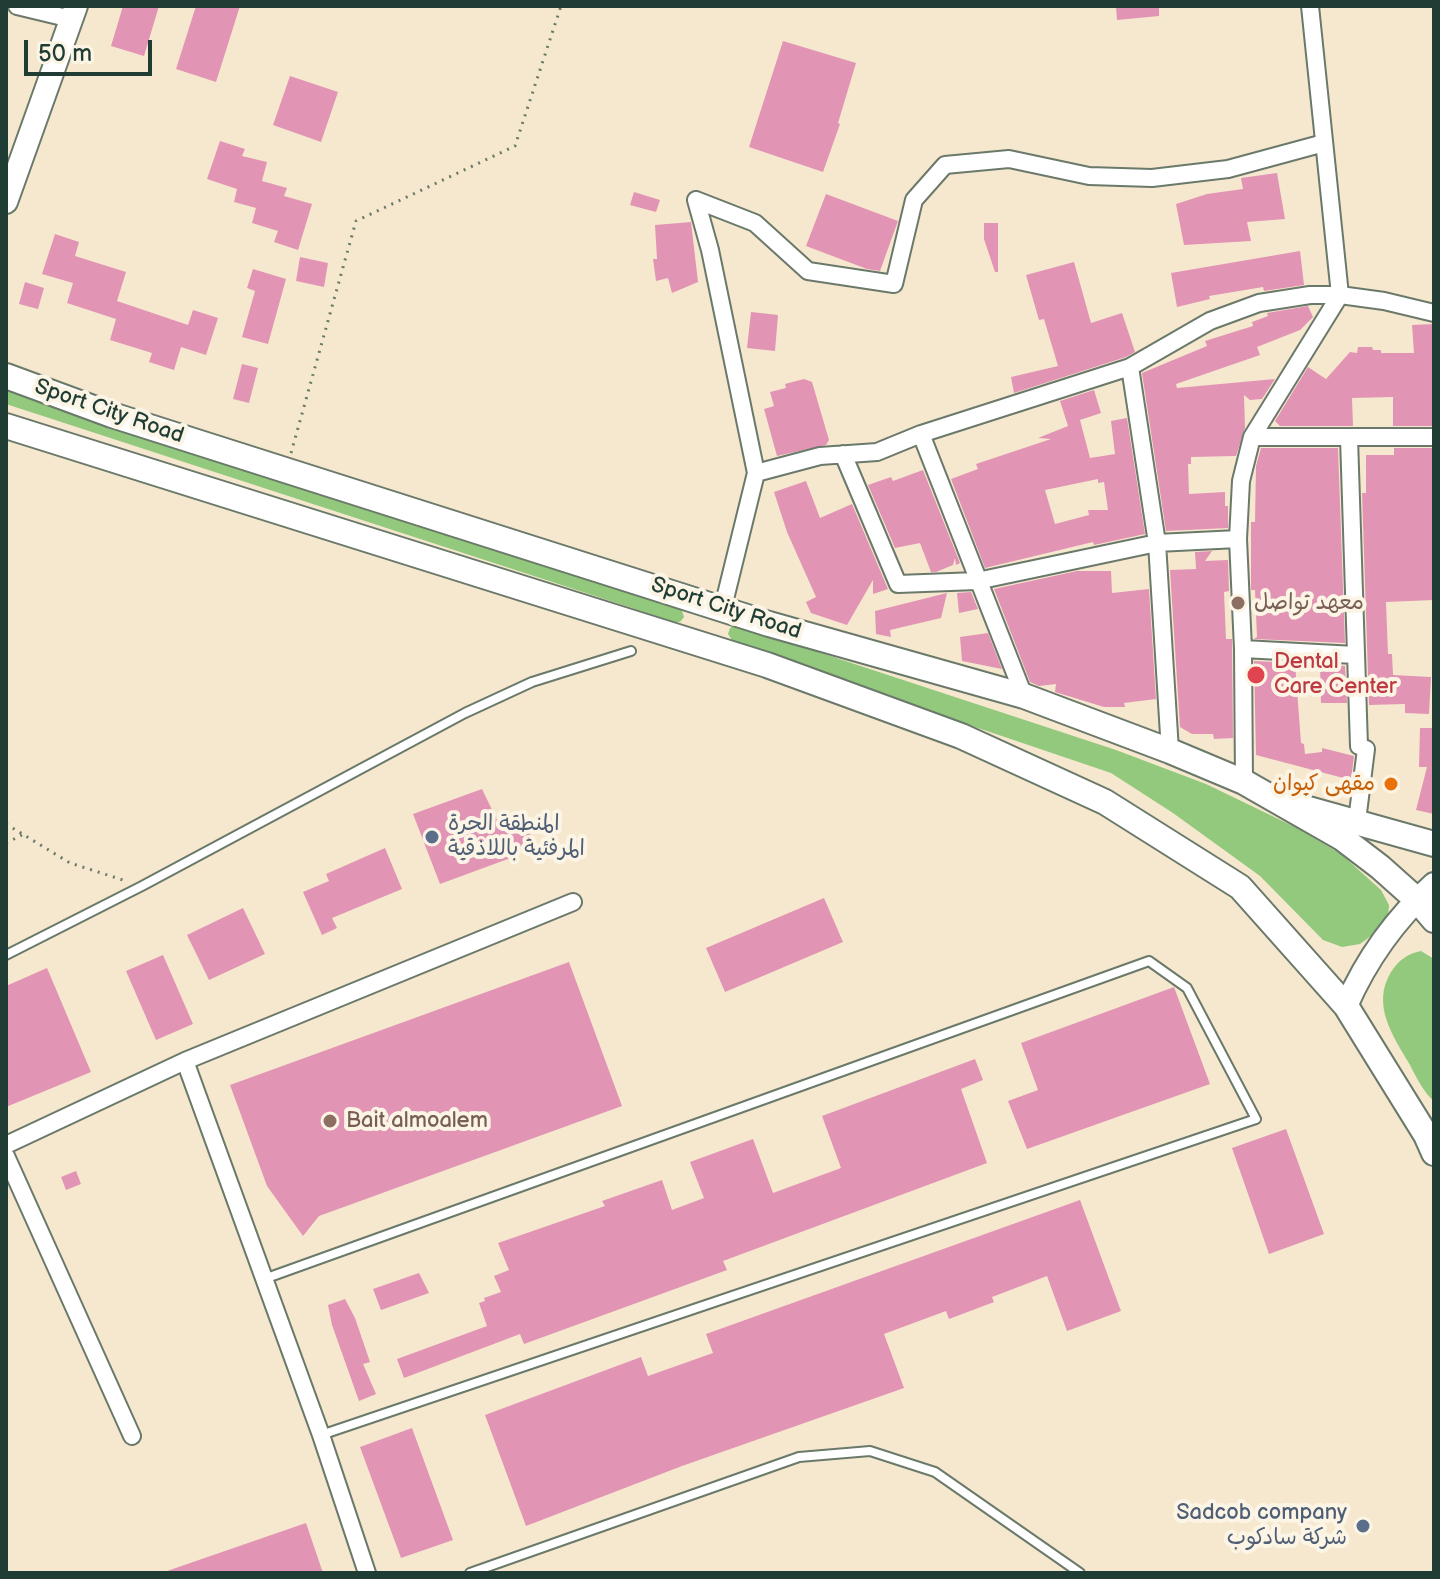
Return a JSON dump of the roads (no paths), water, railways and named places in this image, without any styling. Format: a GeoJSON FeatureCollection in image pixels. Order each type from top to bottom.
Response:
{"type":"FeatureCollection","features":[{"type":"Feature","properties":{"kind":"main road","name":"Sport City Road"},"geometry":{"type":"LineString","coordinates":[[6,376],[112,415],[769,624],[1024,696],[1170,751],[1244,782],[1342,838],[1380,867],[1426,892],[1434,920]]}},
{"type":"Feature","properties":{"kind":"main road","name":"Sport City Road"},"geometry":{"type":"LineString","coordinates":[[6,426],[767,665],[961,736],[1105,802],[1240,887],[1346,1006],[1431,1140]]}},
{"type":"Feature","properties":{"kind":"main road"},"geometry":{"type":"LineString","coordinates":[[1277,801],[1434,844]]}},
{"type":"Feature","properties":{"kind":"street"},"geometry":{"type":"LineString","coordinates":[[6,202],[74,13],[17,6]]}},
{"type":"Feature","properties":{"kind":"street"},"geometry":{"type":"LineString","coordinates":[[1244,782],[1238,539],[1241,481],[1252,437],[1340,295],[1310,6]]}},
{"type":"Feature","properties":{"kind":"street"},"geometry":{"type":"LineString","coordinates":[[723,607],[756,473],[710,250],[696,200],[755,223],[808,271],[894,284],[914,200],[945,165],[1009,159],[1089,176],[1152,178],[1228,169],[1324,143]]}},
{"type":"Feature","properties":{"kind":"street"},"geometry":{"type":"LineString","coordinates":[[756,473],[820,456],[877,452],[921,434],[1130,367],[1210,321],[1234,311],[1284,298],[1340,295],[1434,313]]}},
{"type":"Feature","properties":{"kind":"street"},"geometry":{"type":"LineString","coordinates":[[1130,367],[1157,543],[1170,751]]}},
{"type":"Feature","properties":{"kind":"street"},"geometry":{"type":"LineString","coordinates":[[921,434],[1024,696]]}},
{"type":"Feature","properties":{"kind":"street"},"geometry":{"type":"LineString","coordinates":[[1252,437],[1434,437]]}},
{"type":"Feature","properties":{"kind":"street"},"geometry":{"type":"LineString","coordinates":[[1349,438],[1359,746],[1366,749],[1357,821]]}},
{"type":"Feature","properties":{"kind":"street"},"geometry":{"type":"LineString","coordinates":[[843,454],[898,584],[977,581],[1157,543],[1238,539]]}},
{"type":"Feature","properties":{"kind":"street"},"geometry":{"type":"LineString","coordinates":[[1243,649],[1355,655]]}},
{"type":"Feature","properties":{"kind":"street"},"geometry":{"type":"LineString","coordinates":[[1346,1006],[1376,949],[1426,892]]}},
{"type":"Feature","properties":{"kind":"street"},"geometry":{"type":"LineString","coordinates":[[6,1145],[185,1061],[573,902]]}},
{"type":"Feature","properties":{"kind":"street"},"geometry":{"type":"LineString","coordinates":[[185,1061],[321,1435],[367,1573]]}},
{"type":"Feature","properties":{"kind":"street"},"geometry":{"type":"LineString","coordinates":[[6,1156],[132,1436]]}},
{"type":"Feature","properties":{"kind":"lane"},"geometry":{"type":"LineString","coordinates":[[6,955],[465,713],[532,682],[631,651]]}},
{"type":"Feature","properties":{"kind":"lane"},"geometry":{"type":"LineString","coordinates":[[263,1279],[1149,961],[1187,988],[1256,1119],[321,1435]]}},
{"type":"Feature","properties":{"kind":"lane"},"geometry":{"type":"LineString","coordinates":[[470,1573],[799,1457],[870,1451],[935,1472],[1080,1573]]}},
{"type":"Feature","properties":{"kind":"place","name":"معهد تواصل"},"geometry":{"type":"Point","coordinates":[1238,603]}},
{"type":"Feature","properties":{"kind":"place","name":"Dental Care Center"},"geometry":{"type":"Point","coordinates":[1256,675]}},
{"type":"Feature","properties":{"kind":"place","name":"مقهى كيوان"},"geometry":{"type":"Point","coordinates":[1391,784]}},
{"type":"Feature","properties":{"kind":"place","name":"المنطقة الحرة المرفئية باللاذقية"},"geometry":{"type":"Point","coordinates":[432,837]}},
{"type":"Feature","properties":{"kind":"place","name":"Bait almoalem"},"geometry":{"type":"Point","coordinates":[330,1121]}},
{"type":"Feature","properties":{"kind":"place","name":"Sadcob company شركة سادكوب"},"geometry":{"type":"Point","coordinates":[1363,1526]}}]}
